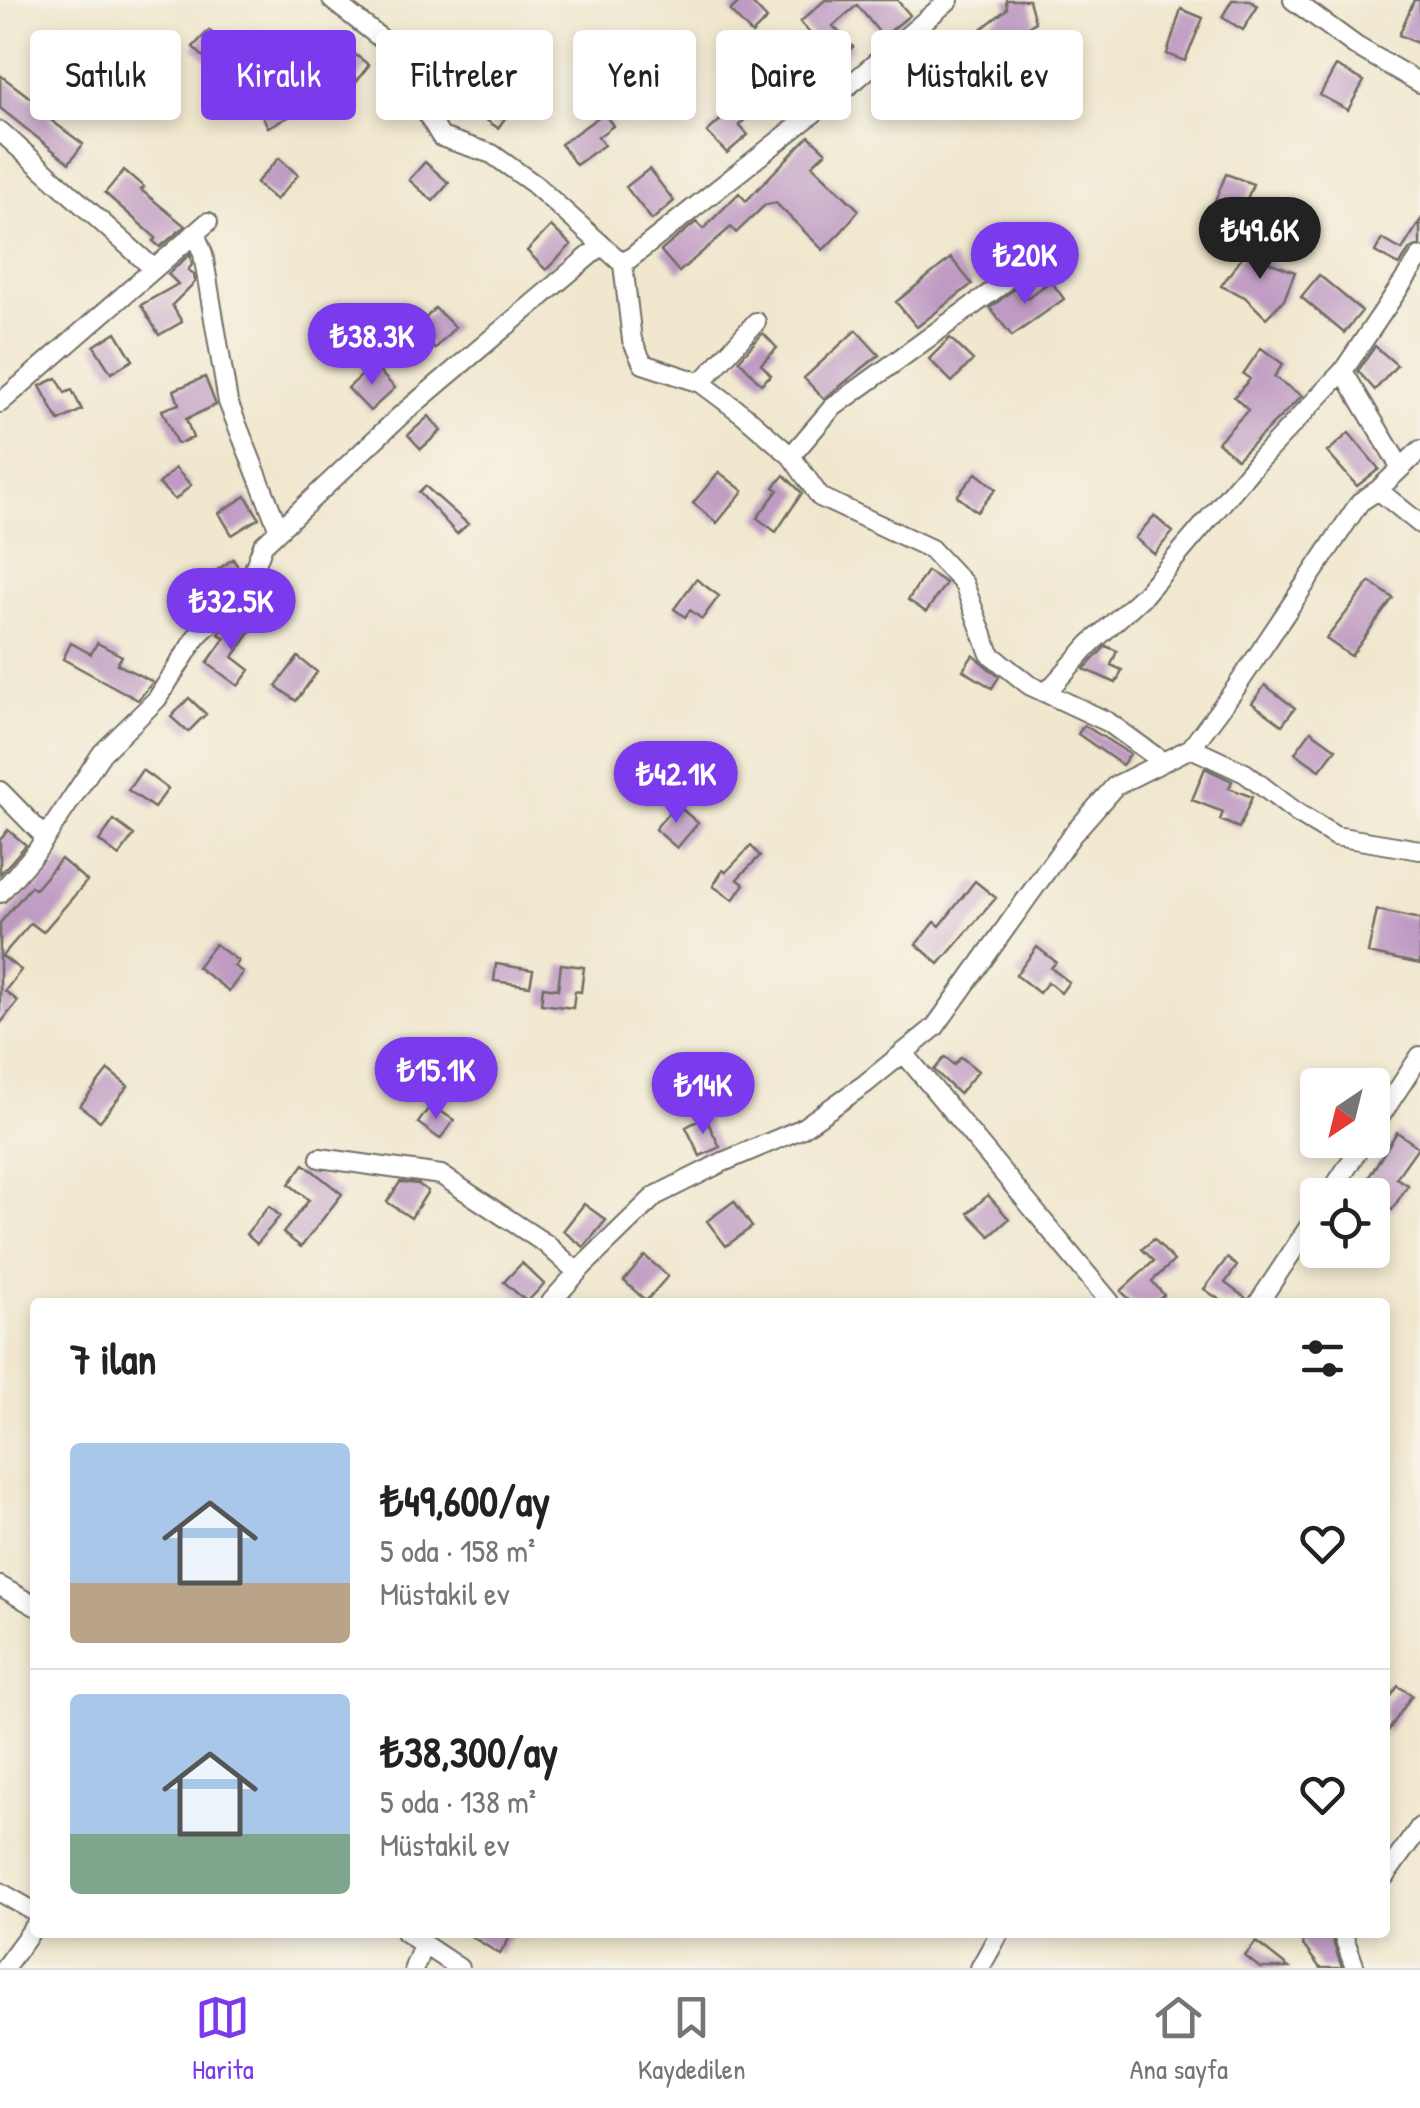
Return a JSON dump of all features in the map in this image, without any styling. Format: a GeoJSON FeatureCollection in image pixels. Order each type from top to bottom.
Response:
{"type":"FeatureCollection","features":[{"type":"Feature","properties":{"kind":"street"},"geometry":{"type":"LineString","coordinates":[[332,0],[383,40],[441,137],[492,154],[534,184],[623,264],[632,340],[643,364],[701,383],[744,415],[791,456],[820,497],[930,549],[964,584],[990,654],[1029,685],[1108,722],[1163,762]]}},
{"type":"Feature","properties":{"kind":"street"},"geometry":{"type":"LineString","coordinates":[[623,264],[843,90],[949,0]]}},
{"type":"Feature","properties":{"kind":"street"},"geometry":{"type":"LineString","coordinates":[[1293,0],[1356,46],[1420,84]]}},
{"type":"Feature","properties":{"kind":"street"},"geometry":{"type":"LineString","coordinates":[[0,131],[154,269]]}},
{"type":"Feature","properties":{"kind":"street"},"geometry":{"type":"LineString","coordinates":[[0,402],[201,228],[228,402],[278,530]]}},
{"type":"Feature","properties":{"kind":"street"},"geometry":{"type":"LineString","coordinates":[[0,893],[45,837],[102,754],[158,699],[197,636],[247,588],[263,545],[400,416],[602,246]]}},
{"type":"Feature","properties":{"kind":"street"},"geometry":{"type":"LineString","coordinates":[[791,456],[832,408],[1001,286],[1030,254]]}},
{"type":"Feature","properties":{"kind":"street"},"geometry":{"type":"LineString","coordinates":[[1046,693],[1089,645],[1144,595],[1258,460],[1342,371],[1420,257]]}},
{"type":"Feature","properties":{"kind":"street"},"geometry":{"type":"LineString","coordinates":[[701,383],[756,322]]}},
{"type":"Feature","properties":{"kind":"street"},"geometry":{"type":"LineString","coordinates":[[1342,371],[1401,468]]}},
{"type":"Feature","properties":{"kind":"street"},"geometry":{"type":"LineString","coordinates":[[555,1298],[655,1196],[800,1129],[935,1026],[1072,834],[1115,786],[1190,748],[1235,689],[1360,502],[1420,450]]}},
{"type":"Feature","properties":{"kind":"street"},"geometry":{"type":"LineString","coordinates":[[1378,490],[1420,524]]}},
{"type":"Feature","properties":{"kind":"street"},"geometry":{"type":"LineString","coordinates":[[1190,748],[1244,773],[1335,836],[1420,850]]}},
{"type":"Feature","properties":{"kind":"street"},"geometry":{"type":"LineString","coordinates":[[0,791],[45,837]]}},
{"type":"Feature","properties":{"kind":"street"},"geometry":{"type":"LineString","coordinates":[[904,1052],[1107,1298]]}},
{"type":"Feature","properties":{"kind":"street"},"geometry":{"type":"LineString","coordinates":[[1390,1101],[1420,1056]]}},
{"type":"Feature","properties":{"kind":"street"},"geometry":{"type":"LineString","coordinates":[[320,1158],[442,1174],[546,1244],[578,1272]]}},
{"type":"Feature","properties":{"kind":"street"},"geometry":{"type":"LineString","coordinates":[[1262,1298],[1300,1240]]}},
{"type":"Feature","properties":{"kind":"street"},"geometry":{"type":"LineString","coordinates":[[0,1586],[30,1603]]}},
{"type":"Feature","properties":{"kind":"street"},"geometry":{"type":"LineString","coordinates":[[1390,1869],[1420,1828]]}},
{"type":"Feature","properties":{"kind":"street"},"geometry":{"type":"LineString","coordinates":[[0,1892],[30,1909]]}},
{"type":"Feature","properties":{"kind":"street"},"geometry":{"type":"LineString","coordinates":[[4,1968],[30,1933]]}},
{"type":"Feature","properties":{"kind":"street"},"geometry":{"type":"LineString","coordinates":[[414,1938],[459,1968]]}},
{"type":"Feature","properties":{"kind":"street"},"geometry":{"type":"LineString","coordinates":[[980,1968],[997,1938]]}},
{"type":"Feature","properties":{"kind":"street"},"geometry":{"type":"LineString","coordinates":[[1345,1938],[1355,1968]]}},
{"type":"Feature","properties":{"kind":"street"},"geometry":{"type":"LineString","coordinates":[[414,1968],[423,1944]]}},
{"type":"Feature","properties":{"kind":"building"},"geometry":{"type":"Polygon","coordinates":[[[741,0],[749,0],[767,19],[756,30],[748,30],[730,11],[741,0]]]}},
{"type":"Feature","properties":{"kind":"building"},"geometry":{"type":"Polygon","coordinates":[[[825,0],[897,0],[910,15],[892,30],[877,30],[857,5],[833,26],[837,30],[807,30],[800,22],[825,0]]]}},
{"type":"Feature","properties":{"kind":"building"},"geometry":{"type":"Polygon","coordinates":[[[1006,0],[1029,0],[1035,22],[1024,30],[980,30],[1007,9],[1006,0]]]}},
{"type":"Feature","properties":{"kind":"building"},"geometry":{"type":"Polygon","coordinates":[[[1232,0],[1249,0],[1258,6],[1243,30],[1222,17],[1232,0]]]}},
{"type":"Feature","properties":{"kind":"building"},"geometry":{"type":"Polygon","coordinates":[[[1414,0],[1420,0],[1420,44],[1399,35],[1414,0]]]}},
{"type":"Feature","properties":{"kind":"building"},"geometry":{"type":"Polygon","coordinates":[[[1181,9],[1203,18],[1185,61],[1167,54],[1181,9]]]}},
{"type":"Feature","properties":{"kind":"building"},"geometry":{"type":"Polygon","coordinates":[[[201,38],[201,55],[193,47],[201,38]]]}},
{"type":"Feature","properties":{"kind":"building"},"geometry":{"type":"Polygon","coordinates":[[[356,55],[369,65],[356,82],[356,55]]]}},
{"type":"Feature","properties":{"kind":"building"},"geometry":{"type":"Polygon","coordinates":[[[1336,66],[1364,81],[1348,110],[1320,95],[1336,66]]]}},
{"type":"Feature","properties":{"kind":"building"},"geometry":{"type":"Polygon","coordinates":[[[0,75],[30,98],[30,120],[51,120],[83,144],[69,163],[0,108],[0,75]]]}},
{"type":"Feature","properties":{"kind":"building"},"geometry":{"type":"Polygon","coordinates":[[[264,120],[282,120],[268,127],[264,120]]]}},
{"type":"Feature","properties":{"kind":"building"},"geometry":{"type":"Polygon","coordinates":[[[486,120],[504,120],[498,128],[486,120]]]}},
{"type":"Feature","properties":{"kind":"building"},"geometry":{"type":"Polygon","coordinates":[[[594,120],[609,120],[613,126],[598,137],[604,145],[576,165],[561,144],[594,120]]]}},
{"type":"Feature","properties":{"kind":"building"},"geometry":{"type":"Polygon","coordinates":[[[720,120],[745,120],[739,125],[748,135],[727,153],[707,132],[720,120]]]}},
{"type":"Feature","properties":{"kind":"building"},"geometry":{"type":"Polygon","coordinates":[[[809,136],[826,152],[812,165],[859,210],[842,231],[823,250],[776,203],[765,205],[736,233],[731,227],[679,272],[661,251],[696,222],[703,229],[739,193],[746,201],[809,136]]]}},
{"type":"Feature","properties":{"kind":"building"},"geometry":{"type":"Polygon","coordinates":[[[279,158],[298,175],[276,200],[256,183],[279,158]]]}},
{"type":"Feature","properties":{"kind":"building"},"geometry":{"type":"Polygon","coordinates":[[[425,162],[449,183],[433,201],[409,180],[425,162]]]}},
{"type":"Feature","properties":{"kind":"building"},"geometry":{"type":"Polygon","coordinates":[[[649,169],[674,201],[652,220],[626,187],[649,169]]]}},
{"type":"Feature","properties":{"kind":"building"},"geometry":{"type":"Polygon","coordinates":[[[124,170],[144,187],[141,190],[185,226],[160,247],[153,241],[156,238],[105,193],[124,170]]]}},
{"type":"Feature","properties":{"kind":"building"},"geometry":{"type":"Polygon","coordinates":[[[1226,174],[1253,184],[1239,219],[1212,208],[1226,174]]]}},
{"type":"Feature","properties":{"kind":"building"},"geometry":{"type":"Polygon","coordinates":[[[1420,221],[1420,245],[1410,249],[1399,265],[1375,252],[1382,239],[1402,250],[1420,221]]]}},
{"type":"Feature","properties":{"kind":"building"},"geometry":{"type":"Polygon","coordinates":[[[1021,223],[1036,240],[1022,246],[1002,266],[991,253],[1021,223]]]}},
{"type":"Feature","properties":{"kind":"building"},"geometry":{"type":"Polygon","coordinates":[[[551,226],[571,245],[546,270],[527,251],[551,226]]]}},
{"type":"Feature","properties":{"kind":"building"},"geometry":{"type":"Polygon","coordinates":[[[1249,247],[1271,263],[1295,272],[1284,300],[1266,318],[1245,297],[1221,286],[1249,247]]]}},
{"type":"Feature","properties":{"kind":"building"},"geometry":{"type":"Polygon","coordinates":[[[190,254],[192,265],[188,270],[194,274],[195,282],[172,305],[182,322],[159,335],[141,305],[178,284],[168,274],[190,254]]]}},
{"type":"Feature","properties":{"kind":"building"},"geometry":{"type":"Polygon","coordinates":[[[951,258],[972,284],[917,327],[896,302],[951,258]]]}},
{"type":"Feature","properties":{"kind":"building"},"geometry":{"type":"Polygon","coordinates":[[[1319,275],[1362,311],[1344,333],[1301,297],[1319,275]]]}},
{"type":"Feature","properties":{"kind":"building"},"geometry":{"type":"Polygon","coordinates":[[[1051,281],[1064,299],[1012,336],[990,308],[1015,288],[1024,300],[1051,281]]]}},
{"type":"Feature","properties":{"kind":"building"},"geometry":{"type":"Polygon","coordinates":[[[435,308],[455,327],[435,349],[415,330],[435,308]]]}},
{"type":"Feature","properties":{"kind":"building"},"geometry":{"type":"Polygon","coordinates":[[[856,330],[879,355],[824,399],[804,378],[856,330]]]}},
{"type":"Feature","properties":{"kind":"building"},"geometry":{"type":"Polygon","coordinates":[[[116,332],[133,360],[111,373],[94,346],[116,332]]]}},
{"type":"Feature","properties":{"kind":"building"},"geometry":{"type":"Polygon","coordinates":[[[763,333],[777,348],[761,364],[771,375],[761,384],[739,360],[763,333]]]}},
{"type":"Feature","properties":{"kind":"building"},"geometry":{"type":"Polygon","coordinates":[[[950,338],[973,360],[952,382],[929,359],[950,338]]]}},
{"type":"Feature","properties":{"kind":"building"},"geometry":{"type":"Polygon","coordinates":[[[1375,346],[1397,365],[1375,390],[1358,371],[1375,346]]]}},
{"type":"Feature","properties":{"kind":"building"},"geometry":{"type":"Polygon","coordinates":[[[1261,348],[1283,364],[1274,377],[1302,396],[1237,459],[1218,442],[1248,410],[1234,397],[1250,379],[1243,374],[1261,348]]]}},
{"type":"Feature","properties":{"kind":"building"},"geometry":{"type":"Polygon","coordinates":[[[373,365],[395,388],[370,411],[348,388],[373,365]]]}},
{"type":"Feature","properties":{"kind":"building"},"geometry":{"type":"Polygon","coordinates":[[[205,377],[216,405],[186,419],[193,438],[177,444],[162,410],[179,404],[174,390],[205,377]]]}},
{"type":"Feature","properties":{"kind":"building"},"geometry":{"type":"Polygon","coordinates":[[[57,378],[65,393],[72,390],[82,410],[59,421],[40,386],[57,378]]]}},
{"type":"Feature","properties":{"kind":"building"},"geometry":{"type":"Polygon","coordinates":[[[429,416],[441,431],[421,449],[408,435],[429,416]]]}},
{"type":"Feature","properties":{"kind":"building"},"geometry":{"type":"Polygon","coordinates":[[[1349,433],[1379,469],[1357,486],[1327,452],[1349,433]]]}},
{"type":"Feature","properties":{"kind":"building"},"geometry":{"type":"Polygon","coordinates":[[[175,468],[191,485],[175,500],[159,484],[175,468]]]}},
{"type":"Feature","properties":{"kind":"building"},"geometry":{"type":"Polygon","coordinates":[[[719,472],[743,491],[717,523],[693,503],[719,472]]]}},
{"type":"Feature","properties":{"kind":"building"},"geometry":{"type":"Polygon","coordinates":[[[976,473],[996,489],[977,512],[957,496],[976,473]]]}},
{"type":"Feature","properties":{"kind":"building"},"geometry":{"type":"Polygon","coordinates":[[[784,475],[802,493],[776,532],[757,518],[784,475]]]}},
{"type":"Feature","properties":{"kind":"building"},"geometry":{"type":"Polygon","coordinates":[[[425,486],[468,524],[457,534],[419,492],[425,486]]]}},
{"type":"Feature","properties":{"kind":"building"},"geometry":{"type":"Polygon","coordinates":[[[246,496],[259,518],[232,535],[219,513],[246,496]]]}},
{"type":"Feature","properties":{"kind":"building"},"geometry":{"type":"Polygon","coordinates":[[[1154,516],[1173,532],[1154,554],[1135,538],[1154,516]]]}},
{"type":"Feature","properties":{"kind":"building"},"geometry":{"type":"Polygon","coordinates":[[[233,559],[240,570],[236,581],[221,593],[219,590],[193,614],[173,593],[191,577],[197,584],[233,559]]]}},
{"type":"Feature","properties":{"kind":"building"},"geometry":{"type":"Polygon","coordinates":[[[927,571],[946,583],[926,612],[908,600],[927,571]]]}},
{"type":"Feature","properties":{"kind":"building"},"geometry":{"type":"Polygon","coordinates":[[[696,579],[719,596],[702,619],[690,610],[685,617],[674,609],[696,579]]]}},
{"type":"Feature","properties":{"kind":"building"},"geometry":{"type":"Polygon","coordinates":[[[1370,582],[1393,598],[1351,656],[1326,639],[1370,582]]]}},
{"type":"Feature","properties":{"kind":"building"},"geometry":{"type":"Polygon","coordinates":[[[233,619],[251,631],[233,657],[250,670],[238,686],[207,663],[225,638],[219,634],[233,619]]]}},
{"type":"Feature","properties":{"kind":"building"},"geometry":{"type":"Polygon","coordinates":[[[71,643],[91,654],[97,643],[122,656],[117,664],[153,682],[138,700],[63,659],[71,643]]]}},
{"type":"Feature","properties":{"kind":"building"},"geometry":{"type":"Polygon","coordinates":[[[1106,646],[1117,651],[1111,665],[1122,670],[1116,683],[1084,669],[1106,646]]]}},
{"type":"Feature","properties":{"kind":"building"},"geometry":{"type":"Polygon","coordinates":[[[973,655],[999,677],[992,688],[963,670],[973,655]]]}},
{"type":"Feature","properties":{"kind":"building"},"geometry":{"type":"Polygon","coordinates":[[[298,657],[317,672],[296,701],[276,686],[298,657]]]}},
{"type":"Feature","properties":{"kind":"building"},"geometry":{"type":"Polygon","coordinates":[[[1265,685],[1295,708],[1282,725],[1252,703],[1265,685]]]}},
{"type":"Feature","properties":{"kind":"building"},"geometry":{"type":"Polygon","coordinates":[[[189,698],[206,714],[188,732],[171,717],[189,698]]]}},
{"type":"Feature","properties":{"kind":"building"},"geometry":{"type":"Polygon","coordinates":[[[1084,725],[1130,754],[1122,765],[1078,734],[1084,725]]]}},
{"type":"Feature","properties":{"kind":"building"},"geometry":{"type":"Polygon","coordinates":[[[1311,731],[1336,749],[1320,770],[1295,753],[1311,731]]]}},
{"type":"Feature","properties":{"kind":"building"},"geometry":{"type":"Polygon","coordinates":[[[1205,768],[1232,781],[1229,788],[1252,797],[1239,828],[1220,820],[1223,812],[1192,800],[1205,768]]]}},
{"type":"Feature","properties":{"kind":"building"},"geometry":{"type":"Polygon","coordinates":[[[142,770],[168,789],[154,808],[128,790],[142,770]]]}},
{"type":"Feature","properties":{"kind":"building"},"geometry":{"type":"Polygon","coordinates":[[[676,804],[698,823],[677,848],[655,829],[676,804]]]}},
{"type":"Feature","properties":{"kind":"building"},"geometry":{"type":"Polygon","coordinates":[[[114,820],[134,835],[119,856],[99,841],[114,820]]]}},
{"type":"Feature","properties":{"kind":"building"},"geometry":{"type":"Polygon","coordinates":[[[8,830],[26,845],[0,874],[0,840],[8,830]]]}},
{"type":"Feature","properties":{"kind":"building"},"geometry":{"type":"Polygon","coordinates":[[[751,846],[760,856],[737,879],[744,884],[733,900],[713,886],[723,870],[726,872],[751,846]]]}},
{"type":"Feature","properties":{"kind":"building"},"geometry":{"type":"Polygon","coordinates":[[[61,859],[87,881],[43,932],[31,923],[2,956],[21,970],[5,991],[18,1001],[0,1024],[0,923],[31,886],[35,889],[61,859]]]}},
{"type":"Feature","properties":{"kind":"building"},"geometry":{"type":"Polygon","coordinates":[[[975,881],[996,898],[939,964],[916,944],[935,922],[940,926],[975,881]]]}},
{"type":"Feature","properties":{"kind":"building"},"geometry":{"type":"Polygon","coordinates":[[[1377,910],[1420,919],[1420,964],[1368,953],[1377,910]]]}},
{"type":"Feature","properties":{"kind":"building"},"geometry":{"type":"Polygon","coordinates":[[[215,944],[238,961],[234,966],[243,972],[229,991],[197,967],[215,944]]]}},
{"type":"Feature","properties":{"kind":"building"},"geometry":{"type":"Polygon","coordinates":[[[1037,947],[1056,962],[1051,968],[1069,982],[1061,993],[1048,982],[1039,993],[1016,975],[1037,947]]]}},
{"type":"Feature","properties":{"kind":"building"},"geometry":{"type":"Polygon","coordinates":[[[496,964],[533,970],[530,986],[494,981],[496,964]]]}},
{"type":"Feature","properties":{"kind":"building"},"geometry":{"type":"Polygon","coordinates":[[[561,964],[584,967],[581,992],[575,991],[573,1008],[541,1004],[543,987],[558,989],[561,964]]]}},
{"type":"Feature","properties":{"kind":"building"},"geometry":{"type":"Polygon","coordinates":[[[388,1051],[418,1068],[406,1089],[376,1071],[388,1051]]]}},
{"type":"Feature","properties":{"kind":"building"},"geometry":{"type":"Polygon","coordinates":[[[945,1057],[954,1065],[961,1057],[978,1071],[959,1094],[934,1070],[945,1057]]]}},
{"type":"Feature","properties":{"kind":"building"},"geometry":{"type":"Polygon","coordinates":[[[108,1070],[128,1086],[100,1121],[80,1106],[108,1070]]]}},
{"type":"Feature","properties":{"kind":"building"},"geometry":{"type":"Polygon","coordinates":[[[431,1105],[454,1120],[440,1139],[418,1123],[431,1105]]]}},
{"type":"Feature","properties":{"kind":"building"},"geometry":{"type":"Polygon","coordinates":[[[705,1117],[720,1147],[700,1156],[686,1127],[705,1117]]]}},
{"type":"Feature","properties":{"kind":"building"},"geometry":{"type":"Polygon","coordinates":[[[1397,1132],[1418,1147],[1396,1178],[1408,1185],[1392,1210],[1390,1178],[1368,1178],[1381,1158],[1390,1158],[1390,1143],[1397,1132]]]}},
{"type":"Feature","properties":{"kind":"building"},"geometry":{"type":"Polygon","coordinates":[[[304,1164],[342,1194],[301,1247],[283,1233],[309,1200],[289,1184],[304,1164]]]}},
{"type":"Feature","properties":{"kind":"building"},"geometry":{"type":"Polygon","coordinates":[[[400,1182],[418,1184],[428,1191],[411,1218],[387,1202],[400,1182]]]}},
{"type":"Feature","properties":{"kind":"building"},"geometry":{"type":"Polygon","coordinates":[[[988,1195],[1009,1219],[990,1236],[968,1213],[988,1195]]]}},
{"type":"Feature","properties":{"kind":"building"},"geometry":{"type":"Polygon","coordinates":[[[734,1201],[752,1227],[726,1246],[707,1221],[734,1201]]]}},
{"type":"Feature","properties":{"kind":"building"},"geometry":{"type":"Polygon","coordinates":[[[584,1204],[606,1220],[584,1247],[563,1231],[584,1204]]]}},
{"type":"Feature","properties":{"kind":"building"},"geometry":{"type":"Polygon","coordinates":[[[269,1206],[280,1216],[257,1244],[246,1234],[269,1206]]]}},
{"type":"Feature","properties":{"kind":"building"},"geometry":{"type":"Polygon","coordinates":[[[1154,1239],[1174,1261],[1152,1281],[1164,1295],[1161,1298],[1128,1298],[1121,1291],[1154,1261],[1142,1249],[1154,1239]]]}},
{"type":"Feature","properties":{"kind":"building"},"geometry":{"type":"Polygon","coordinates":[[[645,1256],[668,1276],[649,1298],[643,1298],[624,1281],[645,1256]]]}},
{"type":"Feature","properties":{"kind":"building"},"geometry":{"type":"Polygon","coordinates":[[[1227,1258],[1237,1266],[1225,1283],[1246,1298],[1217,1298],[1204,1289],[1227,1258]]]}},
{"type":"Feature","properties":{"kind":"building"},"geometry":{"type":"Polygon","coordinates":[[[522,1263],[544,1284],[531,1298],[522,1298],[504,1282],[522,1263]]]}},
{"type":"Feature","properties":{"kind":"building"},"geometry":{"type":"Polygon","coordinates":[[[1398,1686],[1412,1695],[1390,1728],[1390,1698],[1398,1686]]]}},
{"type":"Feature","properties":{"kind":"building"},"geometry":{"type":"Polygon","coordinates":[[[474,1938],[509,1938],[500,1954],[474,1938]]]}},
{"type":"Feature","properties":{"kind":"building"},"geometry":{"type":"Polygon","coordinates":[[[1301,1938],[1332,1938],[1342,1968],[1320,1968],[1301,1938]]]}},
{"type":"Feature","properties":{"kind":"building"},"geometry":{"type":"Polygon","coordinates":[[[1256,1942],[1289,1968],[1260,1968],[1245,1956],[1256,1942]]]}}]}
